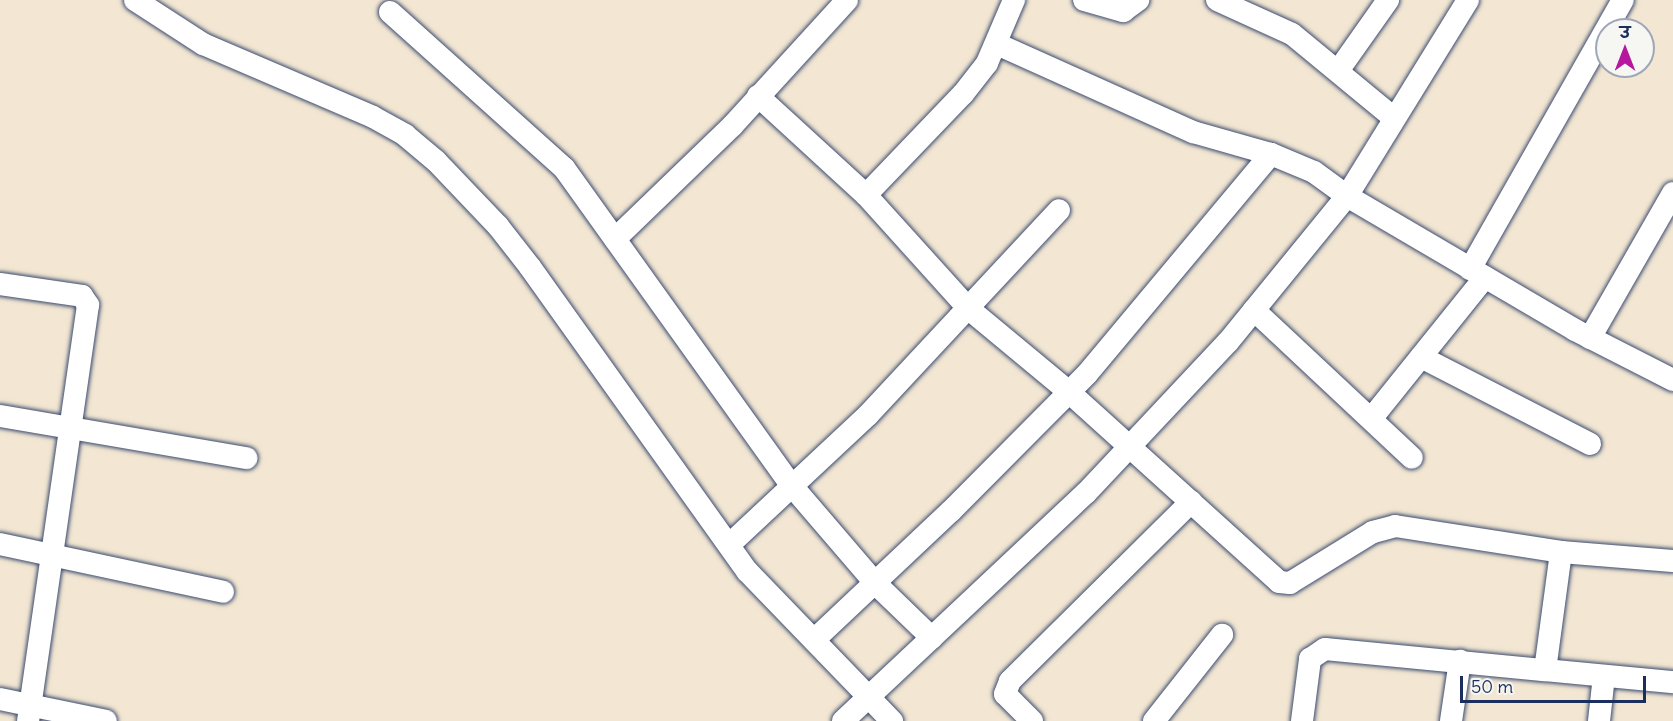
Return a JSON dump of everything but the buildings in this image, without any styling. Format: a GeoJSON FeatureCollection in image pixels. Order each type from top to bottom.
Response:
{"type":"FeatureCollection","features":[{"type":"Feature","properties":{"kind":"street"},"geometry":{"type":"LineString","coordinates":[[135,0],[202,44],[373,117],[405,135],[436,161],[498,226],[530,267],[747,571],[892,721]]}},
{"type":"Feature","properties":{"kind":"street"},"geometry":{"type":"LineString","coordinates":[[615,239],[758,96],[847,0]]}},
{"type":"Feature","properties":{"kind":"street"},"geometry":{"type":"LineString","coordinates":[[866,195],[963,94],[997,44],[1014,0]]}},
{"type":"Feature","properties":{"kind":"street"},"geometry":{"type":"LineString","coordinates":[[1084,0],[1123,11],[1138,0]]}},
{"type":"Feature","properties":{"kind":"street"},"geometry":{"type":"LineString","coordinates":[[1217,0],[1292,34],[1394,118]]}},
{"type":"Feature","properties":{"kind":"street"},"geometry":{"type":"LineString","coordinates":[[1338,71],[1388,0]]}},
{"type":"Feature","properties":{"kind":"street"},"geometry":{"type":"LineString","coordinates":[[1371,419],[1421,357],[1478,273],[1623,0]]}},
{"type":"Feature","properties":{"kind":"street"},"geometry":{"type":"LineString","coordinates":[[843,721],[1086,493],[1254,310],[1347,196],[1464,2]]}},
{"type":"Feature","properties":{"kind":"street"},"geometry":{"type":"LineString","coordinates":[[390,12],[564,168],[792,486],[875,583],[932,638]]}},
{"type":"Feature","properties":{"kind":"street"},"geometry":{"type":"LineString","coordinates":[[997,44],[1193,132],[1271,154],[1314,172],[1347,196],[1590,338],[1673,380]]}},
{"type":"Feature","properties":{"kind":"street"},"geometry":{"type":"LineString","coordinates":[[758,96],[866,195],[969,309],[1069,392],[1279,582],[1290,583],[1373,532],[1395,526],[1561,552],[1673,561]]}},
{"type":"Feature","properties":{"kind":"street"},"geometry":{"type":"LineString","coordinates":[[814,640],[1069,392],[1271,154]]}},
{"type":"Feature","properties":{"kind":"street"},"geometry":{"type":"LineString","coordinates":[[1590,338],[1673,193]]}},
{"type":"Feature","properties":{"kind":"street"},"geometry":{"type":"LineString","coordinates":[[729,545],[868,415],[1059,210]]}},
{"type":"Feature","properties":{"kind":"street"},"geometry":{"type":"LineString","coordinates":[[0,284],[85,298],[88,305],[29,713]]}},
{"type":"Feature","properties":{"kind":"street"},"geometry":{"type":"LineString","coordinates":[[1254,310],[1412,458]]}},
{"type":"Feature","properties":{"kind":"street"},"geometry":{"type":"LineString","coordinates":[[1421,357],[1590,444]]}},
{"type":"Feature","properties":{"kind":"street"},"geometry":{"type":"LineString","coordinates":[[0,416],[70,430],[246,458]]}},
{"type":"Feature","properties":{"kind":"street"},"geometry":{"type":"LineString","coordinates":[[1032,721],[1005,694],[1010,681],[1191,502]]}},
{"type":"Feature","properties":{"kind":"street"},"geometry":{"type":"LineString","coordinates":[[0,544],[223,592]]}},
{"type":"Feature","properties":{"kind":"street"},"geometry":{"type":"LineString","coordinates":[[1545,670],[1561,552]]}},
{"type":"Feature","properties":{"kind":"street"},"geometry":{"type":"LineString","coordinates":[[1154,721],[1222,635]]}},
{"type":"Feature","properties":{"kind":"street"},"geometry":{"type":"LineString","coordinates":[[1302,721],[1310,659],[1325,649],[1673,682]]}},
{"type":"Feature","properties":{"kind":"street"},"geometry":{"type":"LineString","coordinates":[[1451,721],[1460,661]]}},
{"type":"Feature","properties":{"kind":"street"},"geometry":{"type":"LineString","coordinates":[[1599,721],[1604,676]]}},
{"type":"Feature","properties":{"kind":"street"},"geometry":{"type":"LineString","coordinates":[[0,699],[29,713],[106,721]]}}]}
